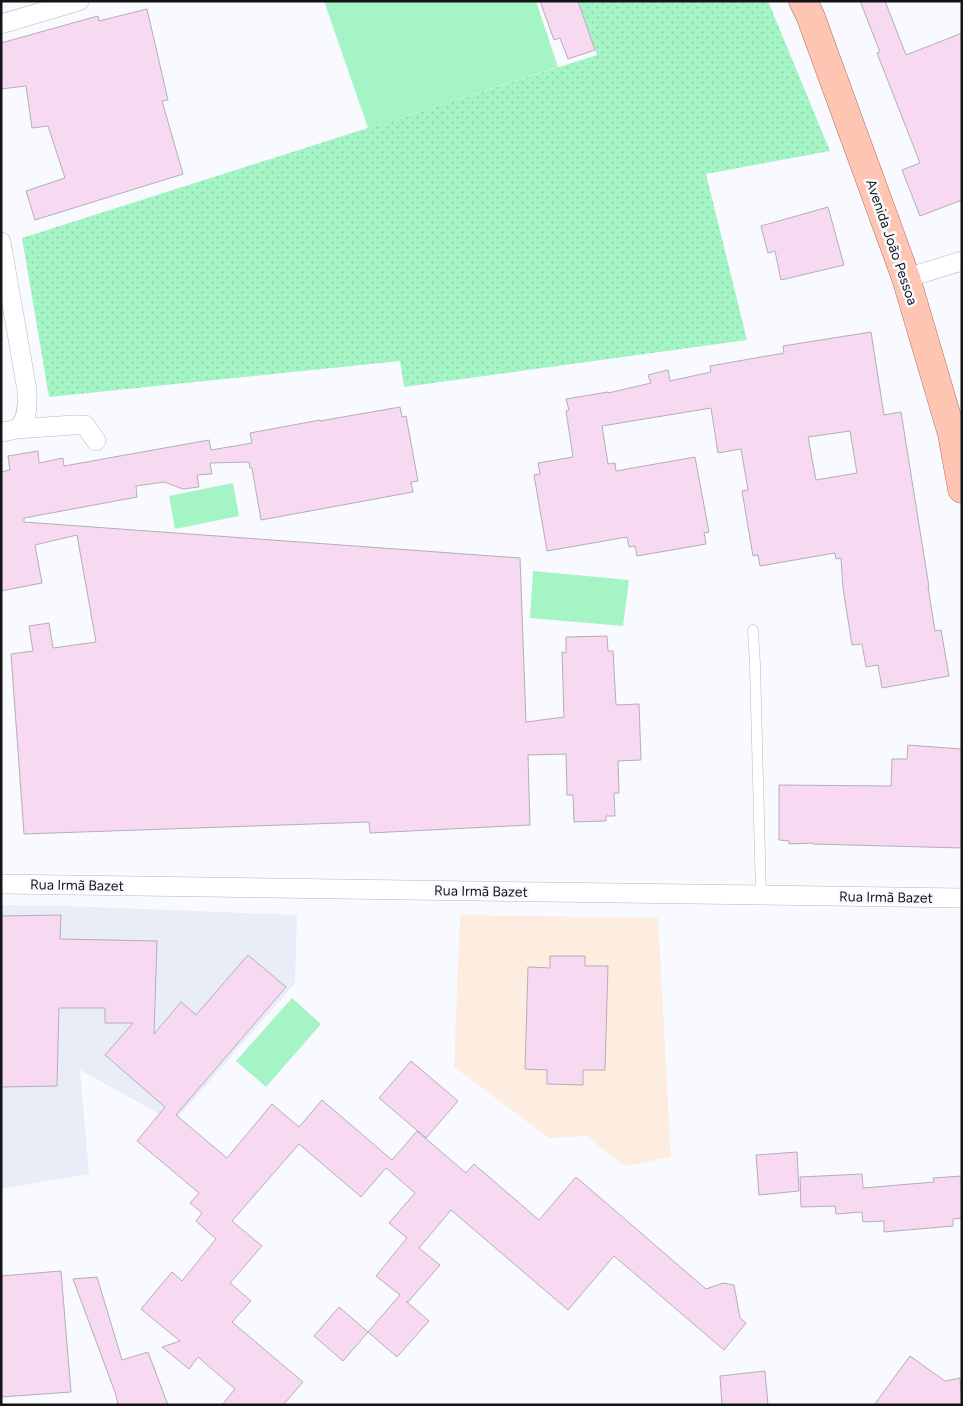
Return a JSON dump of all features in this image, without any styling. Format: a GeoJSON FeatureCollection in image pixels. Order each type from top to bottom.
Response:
{"type":"FeatureCollection","features":[{"type":"Feature","properties":{"kind":"main road","name":"Avenida João Pessoa"},"geometry":{"type":"LineString","coordinates":[[804,1],[906,278],[952,434],[962,489]]}},
{"type":"Feature","properties":{"kind":"street"},"geometry":{"type":"LineString","coordinates":[[1,24],[78,1]]}},
{"type":"Feature","properties":{"kind":"street"},"geometry":{"type":"LineString","coordinates":[[1,242],[28,390],[26,412],[22,423],[9,431]]}},
{"type":"Feature","properties":{"kind":"street"},"geometry":{"type":"LineString","coordinates":[[906,278],[962,261]]}},
{"type":"Feature","properties":{"kind":"street"},"geometry":{"type":"LineString","coordinates":[[9,431],[74,424],[85,425],[96,441]]}},
{"type":"Feature","properties":{"kind":"street","name":"Rua Irmã Bazet"},"geometry":{"type":"LineString","coordinates":[[1,884],[962,898]]}},
{"type":"Feature","properties":{"kind":"lane"},"geometry":{"type":"LineString","coordinates":[[753,630],[761,895]]}},
{"type":"Feature","properties":{"kind":"shaded area"},"geometry":{"type":"Polygon","coordinates":[[[1,905],[297,915],[295,983],[174,1122],[80,1070],[89,1174],[1,1189],[1,905]]]}},
{"type":"Feature","properties":{"kind":"shaded area"},"geometry":{"type":"Polygon","coordinates":[[[460,915],[658,918],[671,1157],[625,1166],[586,1136],[549,1138],[454,1067],[460,915]]]}},
{"type":"Feature","properties":{"kind":"green space"},"geometry":{"type":"Polygon","coordinates":[[[324,1],[536,1],[558,67],[368,128],[324,1]]]}},
{"type":"Feature","properties":{"kind":"green space"},"geometry":{"type":"Polygon","coordinates":[[[578,1],[768,1],[830,151],[706,174],[747,340],[404,387],[400,361],[49,397],[22,238],[597,55],[578,1]]]}},
{"type":"Feature","properties":{"kind":"green space"},"geometry":{"type":"Polygon","coordinates":[[[233,483],[239,516],[175,529],[169,496],[233,483]]]}},
{"type":"Feature","properties":{"kind":"green space"},"geometry":{"type":"Polygon","coordinates":[[[533,571],[629,580],[623,626],[530,618],[533,571]]]}},
{"type":"Feature","properties":{"kind":"green space"},"geometry":{"type":"Polygon","coordinates":[[[292,998],[321,1024],[266,1087],[236,1061],[292,998]]]}},
{"type":"Feature","properties":{"kind":"building"},"geometry":{"type":"Polygon","coordinates":[[[540,1],[578,1],[595,50],[568,59],[560,38],[554,40],[540,1]]]}},
{"type":"Feature","properties":{"kind":"building"},"geometry":{"type":"Polygon","coordinates":[[[860,1],[885,1],[906,55],[962,33],[962,200],[920,216],[902,170],[920,163],[877,53],[880,52],[860,1]]]}},
{"type":"Feature","properties":{"kind":"building"},"geometry":{"type":"Polygon","coordinates":[[[147,9],[168,100],[162,101],[183,174],[35,220],[26,191],[65,178],[48,126],[32,128],[26,86],[1,89],[1,43],[98,16],[99,21],[147,9]]]}},
{"type":"Feature","properties":{"kind":"building"},"geometry":{"type":"Polygon","coordinates":[[[828,207],[844,265],[781,280],[775,251],[768,253],[761,226],[828,207]]]}},
{"type":"Feature","properties":{"kind":"building"},"geometry":{"type":"Polygon","coordinates":[[[871,332],[884,415],[901,412],[935,631],[941,630],[949,676],[882,688],[878,665],[866,667],[862,644],[852,645],[843,588],[841,558],[836,559],[835,553],[760,566],[758,555],[753,556],[742,491],[748,490],[741,449],[718,453],[711,408],[602,426],[608,464],[615,463],[616,471],[695,457],[709,532],[704,533],[706,544],[637,556],[635,546],[629,547],[627,537],[547,551],[534,475],[540,474],[538,463],[573,457],[566,411],[569,410],[566,399],[608,393],[651,383],[648,375],[668,370],[670,381],[711,372],[710,366],[784,353],[783,346],[871,332]],[[850,431],[808,437],[816,480],[857,473],[850,431]]]}},
{"type":"Feature","properties":{"kind":"building"},"geometry":{"type":"Polygon","coordinates":[[[400,407],[402,417],[406,416],[418,481],[411,482],[413,492],[261,520],[252,468],[250,468],[249,462],[210,463],[212,474],[197,475],[199,487],[183,489],[164,482],[136,486],[137,497],[24,518],[24,522],[520,558],[526,722],[564,717],[562,652],[566,653],[566,637],[607,636],[608,651],[613,651],[616,705],[639,704],[641,760],[618,761],[619,793],[614,793],[615,816],[606,816],[606,821],[574,822],[573,795],[567,795],[566,754],[528,755],[530,825],[370,833],[369,822],[24,834],[11,654],[33,651],[29,626],[49,623],[53,648],[96,642],[77,535],[35,545],[42,583],[1,591],[1,472],[10,470],[8,456],[38,451],[39,463],[63,458],[64,466],[209,440],[211,450],[252,443],[250,433],[400,407]]]}},
{"type":"Feature","properties":{"kind":"building"},"geometry":{"type":"Polygon","coordinates":[[[908,745],[962,749],[962,848],[813,843],[789,844],[789,841],[779,840],[779,785],[891,786],[892,759],[907,759],[908,745]]]}},
{"type":"Feature","properties":{"kind":"building"},"geometry":{"type":"Polygon","coordinates":[[[61,915],[60,939],[157,941],[154,1034],[181,1002],[196,1015],[248,955],[286,987],[176,1115],[227,1158],[272,1104],[299,1127],[322,1100],[392,1160],[417,1131],[466,1173],[474,1164],[539,1220],[576,1177],[706,1289],[723,1283],[734,1285],[740,1318],[746,1323],[724,1350],[614,1256],[568,1310],[451,1210],[419,1248],[440,1265],[408,1302],[406,1301],[429,1321],[397,1357],[368,1332],[400,1295],[376,1276],[407,1238],[389,1223],[415,1193],[386,1168],[361,1197],[299,1144],[232,1221],[262,1246],[230,1283],[251,1301],[232,1322],[303,1382],[283,1405],[222,1405],[235,1389],[198,1357],[189,1369],[162,1347],[180,1341],[141,1309],[172,1272],[182,1281],[216,1239],[196,1221],[202,1213],[190,1203],[199,1193],[137,1141],[165,1107],[105,1055],[133,1023],[105,1023],[105,1008],[59,1008],[57,1086],[1,1087],[1,916],[61,915]]]}},
{"type":"Feature","properties":{"kind":"building"},"geometry":{"type":"Polygon","coordinates":[[[550,956],[585,956],[585,966],[608,966],[605,1070],[583,1070],[583,1085],[547,1084],[547,1070],[525,1069],[528,967],[550,968],[550,956]]]}},
{"type":"Feature","properties":{"kind":"building"},"geometry":{"type":"Polygon","coordinates":[[[411,1061],[458,1101],[426,1138],[379,1098],[411,1061]]]}},
{"type":"Feature","properties":{"kind":"building"},"geometry":{"type":"Polygon","coordinates":[[[797,1152],[799,1191],[759,1195],[756,1155],[797,1152]]]}},
{"type":"Feature","properties":{"kind":"building"},"geometry":{"type":"Polygon","coordinates":[[[862,1174],[863,1188],[934,1182],[933,1178],[962,1176],[962,1218],[953,1219],[953,1226],[884,1232],[884,1221],[863,1222],[862,1212],[836,1214],[835,1206],[801,1207],[800,1177],[862,1174]]]}},
{"type":"Feature","properties":{"kind":"building"},"geometry":{"type":"Polygon","coordinates":[[[61,1271],[71,1392],[1,1397],[1,1276],[61,1271]]]}},
{"type":"Feature","properties":{"kind":"building"},"geometry":{"type":"Polygon","coordinates":[[[97,1277],[122,1360],[148,1352],[168,1405],[118,1405],[73,1279],[97,1277]]]}},
{"type":"Feature","properties":{"kind":"building"},"geometry":{"type":"Polygon","coordinates":[[[339,1307],[368,1332],[343,1361],[314,1336],[339,1307]]]}},
{"type":"Feature","properties":{"kind":"building"},"geometry":{"type":"Polygon","coordinates":[[[910,1356],[945,1381],[960,1378],[962,1405],[874,1405],[910,1356]]]}},
{"type":"Feature","properties":{"kind":"building"},"geometry":{"type":"Polygon","coordinates":[[[765,1371],[768,1405],[722,1405],[720,1376],[765,1371]]]}}]}
